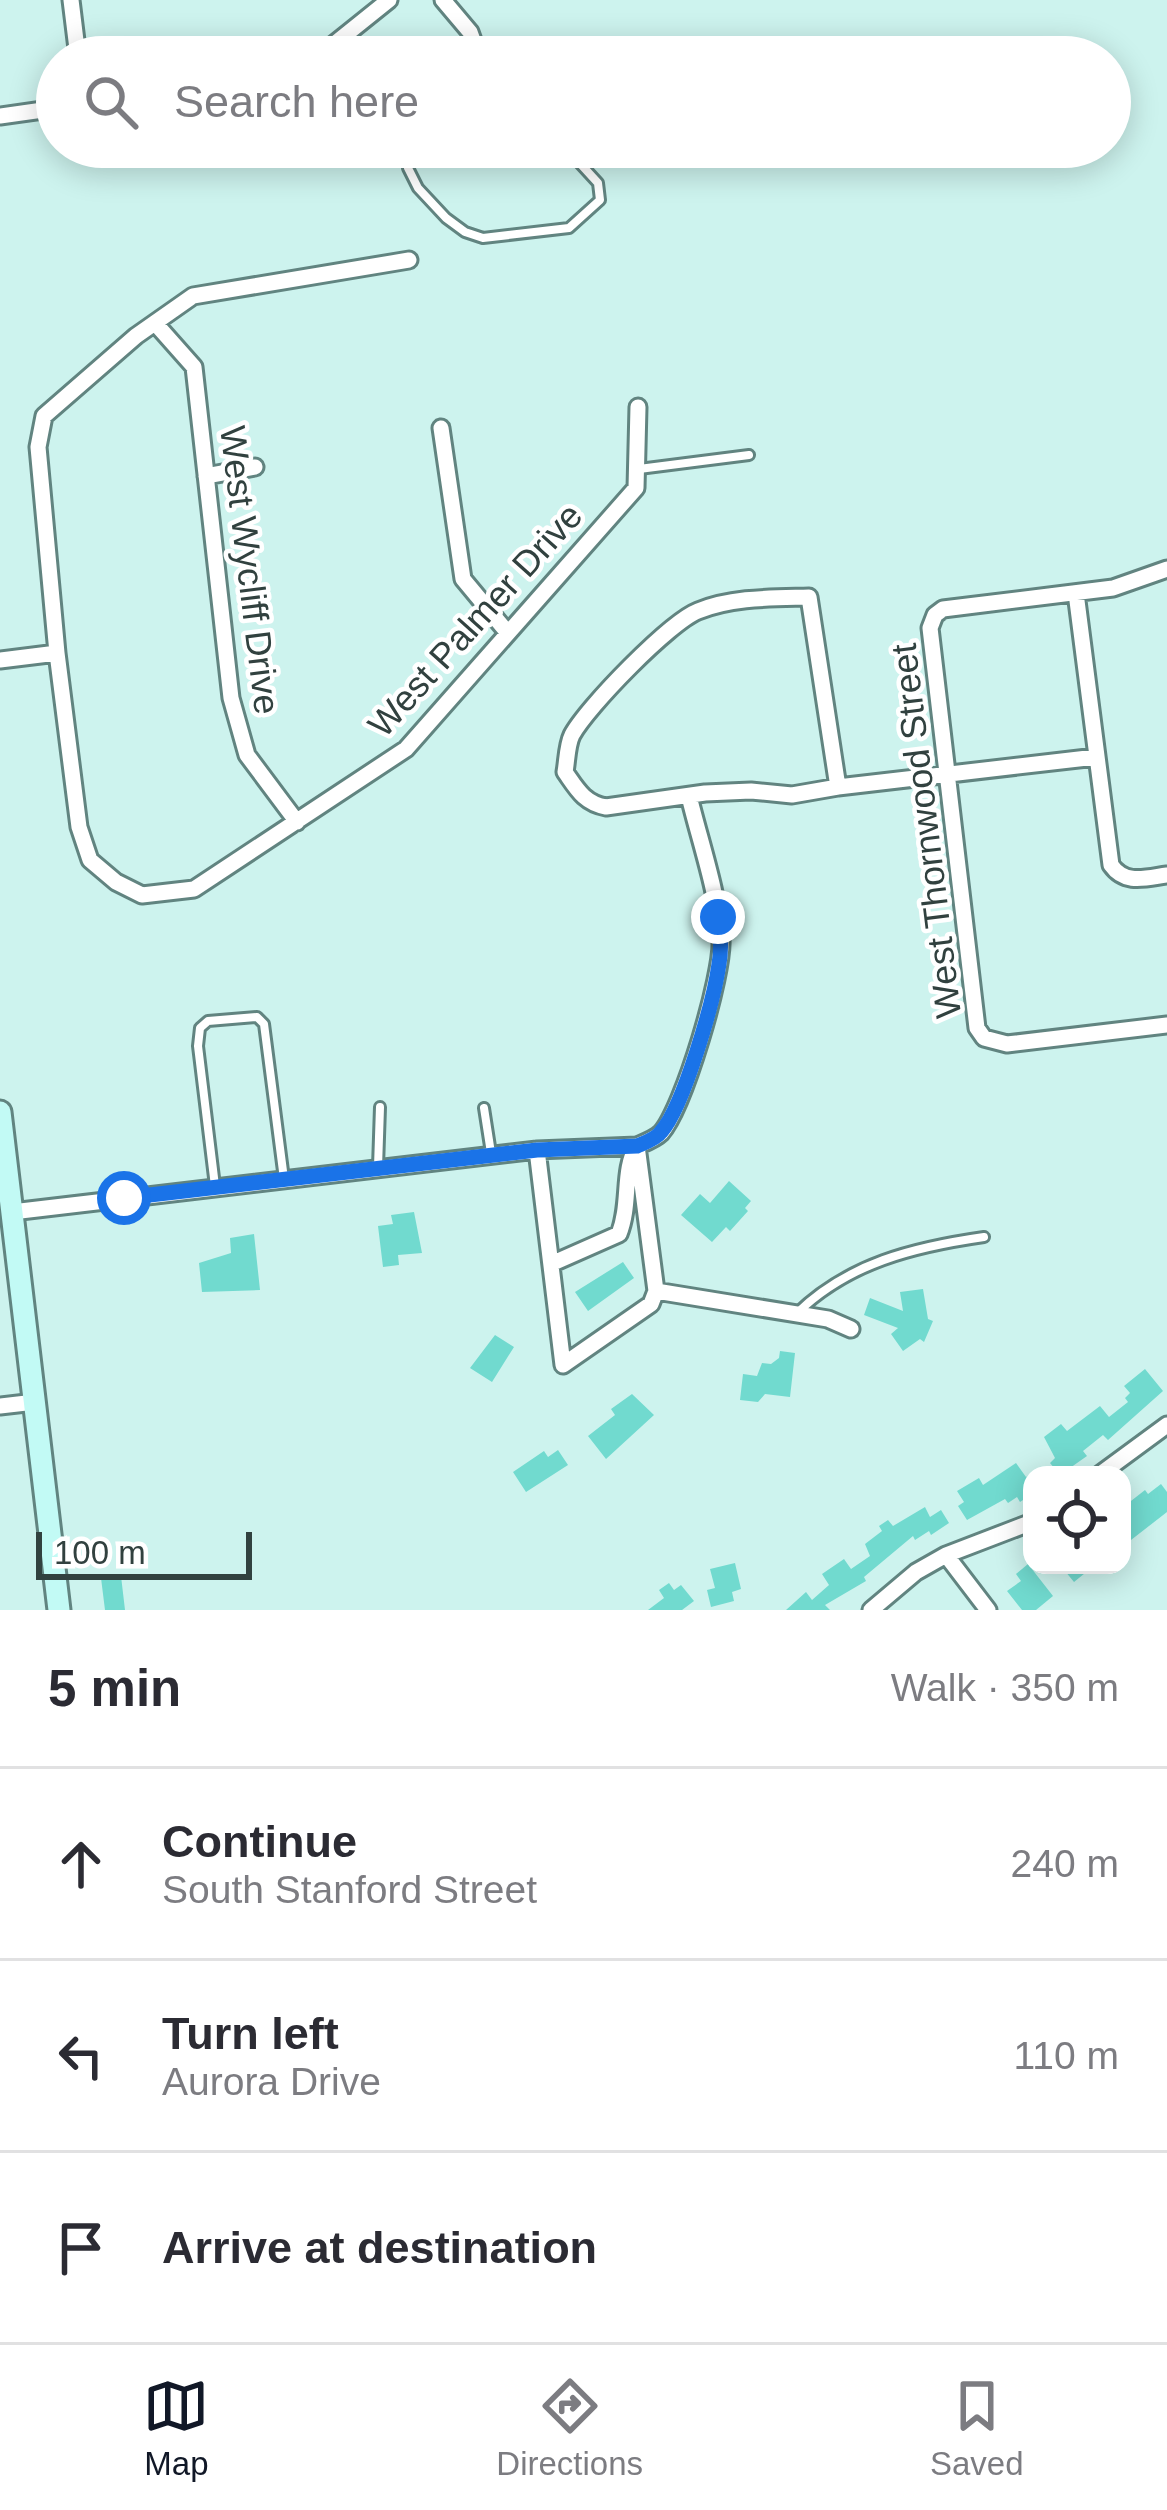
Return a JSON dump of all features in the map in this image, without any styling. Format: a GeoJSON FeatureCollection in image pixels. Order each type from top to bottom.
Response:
{"type":"FeatureCollection","features":[{"type":"Feature","properties":{"kind":"street"},"geometry":{"type":"LineString","coordinates":[[71,0],[75,36]]}},
{"type":"Feature","properties":{"kind":"street"},"geometry":{"type":"LineString","coordinates":[[345,36],[389,0]]}},
{"type":"Feature","properties":{"kind":"street"},"geometry":{"type":"LineString","coordinates":[[443,0],[471,36]]}},
{"type":"Feature","properties":{"kind":"street"},"geometry":{"type":"LineString","coordinates":[[0,116],[36,111]]}},
{"type":"Feature","properties":{"kind":"street"},"geometry":{"type":"LineString","coordinates":[[154,323],[193,296],[409,260]]}},
{"type":"Feature","properties":{"kind":"street","name":"West Wycliff Drive"},"geometry":{"type":"LineString","coordinates":[[154,323],[194,367],[231,698],[247,755],[297,822]]}},
{"type":"Feature","properties":{"kind":"street","name":"West Palmer Drive"},"geometry":{"type":"LineString","coordinates":[[154,323],[44,416],[38,447],[79,827],[90,860],[116,882],[142,895],[194,889],[406,749],[636,488],[639,469]]}},
{"type":"Feature","properties":{"kind":"street"},"geometry":{"type":"LineString","coordinates":[[638,406],[639,469]]}},
{"type":"Feature","properties":{"kind":"street"},"geometry":{"type":"LineString","coordinates":[[440,428],[463,579],[507,632]]}},
{"type":"Feature","properties":{"kind":"street"},"geometry":{"type":"LineString","coordinates":[[206,476],[255,467]]}},
{"type":"Feature","properties":{"kind":"street"},"geometry":{"type":"LineString","coordinates":[[1167,569],[1113,588],[1076,593],[1108,857],[1116,872],[1133,879],[1167,875]]}},
{"type":"Feature","properties":{"kind":"street","name":"West Thornwood Street"},"geometry":{"type":"LineString","coordinates":[[1076,593],[943,609],[930,628],[977,1028],[984,1039],[1007,1044],[1167,1025]]}},
{"type":"Feature","properties":{"kind":"street"},"geometry":{"type":"LineString","coordinates":[[838,787],[809,597],[704,608],[678,620],[571,736],[566,772],[591,804],[606,807],[751,791],[792,795],[1096,757]]}},
{"type":"Feature","properties":{"kind":"street"},"geometry":{"type":"LineString","coordinates":[[0,661],[57,653]]}},
{"type":"Feature","properties":{"kind":"street"},"geometry":{"type":"LineString","coordinates":[[551,1264],[619,1234],[629,1197],[627,1162],[637,1146],[661,1132],[683,1088],[719,968],[718,917],[688,796]]}},
{"type":"Feature","properties":{"kind":"street"},"geometry":{"type":"LineString","coordinates":[[0,1112],[59,1610]]}},
{"type":"Feature","properties":{"kind":"street"},"geometry":{"type":"LineString","coordinates":[[12,1212],[491,1154],[637,1146]]}},
{"type":"Feature","properties":{"kind":"street"},"geometry":{"type":"LineString","coordinates":[[537,1150],[563,1365],[651,1304],[656,1291],[637,1146]]}},
{"type":"Feature","properties":{"kind":"street"},"geometry":{"type":"LineString","coordinates":[[656,1291],[828,1318],[851,1329]]}},
{"type":"Feature","properties":{"kind":"street"},"geometry":{"type":"LineString","coordinates":[[0,1406],[34,1402]]}},
{"type":"Feature","properties":{"kind":"street"},"geometry":{"type":"LineString","coordinates":[[1112,1466],[1167,1425]]}},
{"type":"Feature","properties":{"kind":"street"},"geometry":{"type":"LineString","coordinates":[[871,1610],[916,1572],[946,1555],[1023,1525]]}},
{"type":"Feature","properties":{"kind":"street"},"geometry":{"type":"LineString","coordinates":[[946,1555],[988,1610]]}},
{"type":"Feature","properties":{"kind":"lane"},"geometry":{"type":"LineString","coordinates":[[408,168],[418,188],[446,218],[483,238],[569,227],[600,200],[598,183],[584,168]]}},
{"type":"Feature","properties":{"kind":"lane"},"geometry":{"type":"LineString","coordinates":[[639,469],[749,455]]}},
{"type":"Feature","properties":{"kind":"lane"},"geometry":{"type":"LineString","coordinates":[[215,1188],[198,1046],[200,1028],[208,1021],[257,1017],[264,1024],[284,1179]]}},
{"type":"Feature","properties":{"kind":"lane"},"geometry":{"type":"LineString","coordinates":[[378,1168],[380,1107]]}},
{"type":"Feature","properties":{"kind":"lane"},"geometry":{"type":"LineString","coordinates":[[484,1108],[491,1154]]}},
{"type":"Feature","properties":{"kind":"lane"},"geometry":{"type":"LineString","coordinates":[[794,1315],[819,1291],[852,1270],[933,1244],[984,1238]]}},
{"type":"Feature","properties":{"kind":"building"},"geometry":{"type":"Polygon","coordinates":[[[729,1181],[751,1201],[730,1231],[726,1227],[712,1242],[681,1215],[700,1194],[710,1203],[729,1181]]]}},
{"type":"Feature","properties":{"kind":"building"},"geometry":{"type":"Polygon","coordinates":[[[414,1212],[422,1253],[398,1255],[399,1265],[383,1267],[378,1226],[393,1224],[391,1215],[414,1212]]]}},
{"type":"Feature","properties":{"kind":"building"},"geometry":{"type":"Polygon","coordinates":[[[254,1234],[260,1290],[202,1292],[199,1263],[231,1253],[230,1238],[254,1234]]]}},
{"type":"Feature","properties":{"kind":"building"},"geometry":{"type":"Polygon","coordinates":[[[623,1262],[634,1278],[588,1311],[575,1292],[623,1262]]]}},
{"type":"Feature","properties":{"kind":"building"},"geometry":{"type":"Polygon","coordinates":[[[923,1289],[928,1319],[933,1321],[924,1342],[920,1339],[903,1351],[891,1334],[898,1328],[864,1315],[870,1298],[903,1311],[900,1292],[923,1289]]]}},
{"type":"Feature","properties":{"kind":"building"},"geometry":{"type":"Polygon","coordinates":[[[495,1335],[514,1347],[492,1382],[470,1368],[495,1335]]]}},
{"type":"Feature","properties":{"kind":"building"},"geometry":{"type":"Polygon","coordinates":[[[780,1351],[795,1353],[790,1397],[765,1394],[758,1402],[740,1400],[743,1374],[757,1376],[762,1363],[771,1364],[780,1351]]]}},
{"type":"Feature","properties":{"kind":"building"},"geometry":{"type":"Polygon","coordinates":[[[1145,1369],[1163,1391],[1108,1440],[1103,1435],[1083,1451],[1087,1456],[1073,1466],[1052,1466],[1055,1458],[1044,1437],[1061,1424],[1067,1431],[1100,1406],[1109,1417],[1128,1402],[1125,1398],[1130,1393],[1124,1386],[1145,1369]]]}},
{"type":"Feature","properties":{"kind":"building"},"geometry":{"type":"Polygon","coordinates":[[[632,1394],[654,1415],[606,1459],[588,1436],[615,1415],[611,1409],[632,1394]]]}},
{"type":"Feature","properties":{"kind":"building"},"geometry":{"type":"Polygon","coordinates":[[[558,1450],[568,1465],[526,1492],[513,1472],[544,1451],[548,1457],[558,1450]]]}},
{"type":"Feature","properties":{"kind":"building"},"geometry":{"type":"Polygon","coordinates":[[[1016,1463],[1023,1473],[1023,1500],[1017,1497],[1008,1503],[1005,1499],[967,1520],[958,1506],[964,1502],[957,1491],[979,1478],[983,1485],[1016,1463]]]}},
{"type":"Feature","properties":{"kind":"building"},"geometry":{"type":"Polygon","coordinates":[[[1161,1484],[1167,1492],[1167,1512],[1131,1540],[1131,1501],[1145,1490],[1148,1494],[1161,1484]]]}},
{"type":"Feature","properties":{"kind":"building"},"geometry":{"type":"Polygon","coordinates":[[[925,1507],[930,1517],[941,1510],[949,1523],[931,1535],[929,1531],[915,1540],[913,1536],[864,1577],[866,1581],[825,1605],[830,1610],[786,1610],[806,1592],[812,1600],[829,1585],[822,1574],[844,1559],[851,1569],[870,1556],[865,1544],[882,1531],[879,1526],[888,1520],[893,1526],[925,1507]]]}},
{"type":"Feature","properties":{"kind":"building"},"geometry":{"type":"Polygon","coordinates":[[[735,1563],[741,1589],[732,1592],[734,1601],[711,1607],[707,1590],[715,1588],[710,1569],[735,1563]]]}},
{"type":"Feature","properties":{"kind":"building"},"geometry":{"type":"Polygon","coordinates":[[[1023,1568],[1023,1574],[1036,1574],[1053,1596],[1036,1610],[1022,1610],[1007,1591],[1021,1581],[1016,1574],[1023,1568]]]}},
{"type":"Feature","properties":{"kind":"building"},"geometry":{"type":"Polygon","coordinates":[[[121,1576],[125,1610],[105,1610],[101,1578],[121,1576]]]}},
{"type":"Feature","properties":{"kind":"building"},"geometry":{"type":"Polygon","coordinates":[[[669,1583],[674,1590],[681,1585],[694,1601],[682,1610],[648,1610],[664,1598],[659,1590],[669,1583]]]}},
{"type":"Feature","properties":{"kind":"route"},"geometry":{"type":"LineString","coordinates":[[124,1198],[491,1154],[637,1146],[648,1141],[661,1132],[683,1088],[699,1038],[719,968],[718,917]]}}]}
